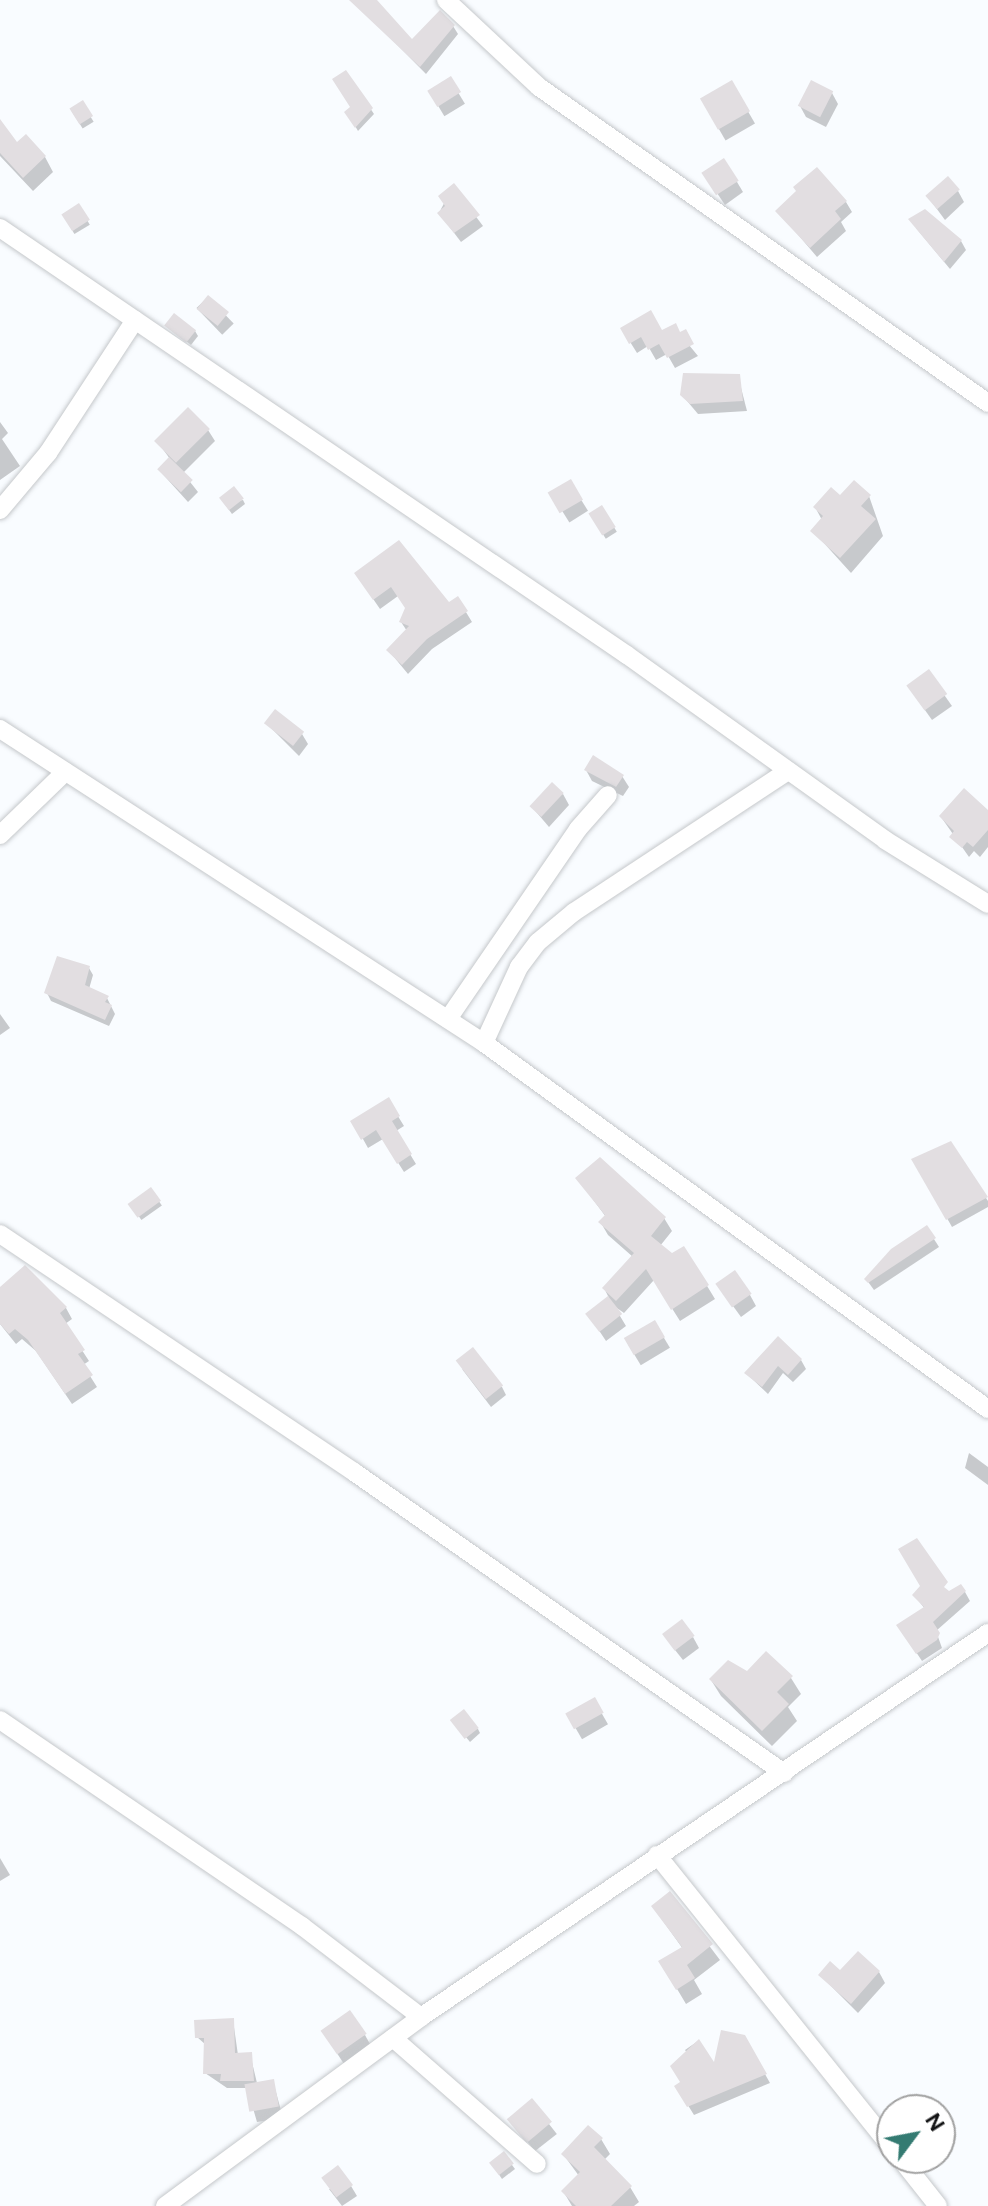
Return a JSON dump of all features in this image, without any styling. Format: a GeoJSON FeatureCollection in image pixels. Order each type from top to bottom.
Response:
{"type":"FeatureCollection","features":[{"type":"Feature","properties":{"kind":"street"},"geometry":{"type":"LineString","coordinates":[[446,0],[539,87],[988,403]]}},
{"type":"Feature","properties":{"kind":"street"},"geometry":{"type":"LineString","coordinates":[[0,228],[885,840],[988,904]]}},
{"type":"Feature","properties":{"kind":"street"},"geometry":{"type":"LineString","coordinates":[[0,510],[48,453],[135,320]]}},
{"type":"Feature","properties":{"kind":"street"},"geometry":{"type":"LineString","coordinates":[[0,729],[484,1043],[988,1409]]}},
{"type":"Feature","properties":{"kind":"street"},"geometry":{"type":"LineString","coordinates":[[484,1043],[519,967],[538,942],[574,912],[788,771]]}},
{"type":"Feature","properties":{"kind":"street"},"geometry":{"type":"LineString","coordinates":[[0,835],[65,772]]}},
{"type":"Feature","properties":{"kind":"street"},"geometry":{"type":"LineString","coordinates":[[448,1019],[578,829],[608,795]]}},
{"type":"Feature","properties":{"kind":"street"},"geometry":{"type":"LineString","coordinates":[[0,1234],[354,1472],[784,1773]]}},
{"type":"Feature","properties":{"kind":"street"},"geometry":{"type":"LineString","coordinates":[[165,2206],[421,2017],[988,1633]]}},
{"type":"Feature","properties":{"kind":"street"},"geometry":{"type":"LineString","coordinates":[[0,1720],[302,1926],[421,2017]]}},
{"type":"Feature","properties":{"kind":"street"},"geometry":{"type":"LineString","coordinates":[[657,1855],[876,2128]]}},
{"type":"Feature","properties":{"kind":"street"},"geometry":{"type":"LineString","coordinates":[[393,2038],[537,2164]]}},
{"type":"Feature","properties":{"kind":"street"},"geometry":{"type":"LineString","coordinates":[[913,2174],[938,2206]]}},
{"type":"Feature","properties":{"kind":"building"},"geometry":{"type":"Polygon","coordinates":[[[349,0],[377,0],[412,39],[440,10],[455,25],[420,67],[349,0]]]}},
{"type":"Feature","properties":{"kind":"building"},"geometry":{"type":"Polygon","coordinates":[[[346,70],[373,108],[355,128],[344,112],[350,107],[332,79],[346,70]]]}},
{"type":"Feature","properties":{"kind":"building"},"geometry":{"type":"Polygon","coordinates":[[[451,76],[461,92],[437,107],[427,91],[451,76]]]}},
{"type":"Feature","properties":{"kind":"building"},"geometry":{"type":"Polygon","coordinates":[[[732,80],[750,111],[718,130],[700,98],[732,80]]]}},
{"type":"Feature","properties":{"kind":"building"},"geometry":{"type":"Polygon","coordinates":[[[811,80],[833,91],[820,117],[798,106],[811,80]]]}},
{"type":"Feature","properties":{"kind":"building"},"geometry":{"type":"Polygon","coordinates":[[[83,100],[93,116],[79,125],[69,108],[83,100]]]}},
{"type":"Feature","properties":{"kind":"building"},"geometry":{"type":"Polygon","coordinates":[[[0,119],[17,142],[26,134],[46,156],[23,178],[0,153],[0,119]]]}},
{"type":"Feature","properties":{"kind":"building"},"geometry":{"type":"Polygon","coordinates":[[[724,158],[739,181],[716,195],[701,173],[724,158]]]}},
{"type":"Feature","properties":{"kind":"building"},"geometry":{"type":"Polygon","coordinates":[[[817,167],[847,201],[835,211],[841,219],[810,248],[775,211],[796,191],[793,187],[817,167]]]}},
{"type":"Feature","properties":{"kind":"building"},"geometry":{"type":"Polygon","coordinates":[[[948,176],[960,190],[937,209],[925,196],[948,176]]]}},
{"type":"Feature","properties":{"kind":"building"},"geometry":{"type":"Polygon","coordinates":[[[454,183],[480,215],[454,233],[437,213],[445,206],[438,196],[454,183]]]}},
{"type":"Feature","properties":{"kind":"building"},"geometry":{"type":"Polygon","coordinates":[[[79,203],[90,220],[72,231],[61,214],[79,203]]]}},
{"type":"Feature","properties":{"kind":"building"},"geometry":{"type":"Polygon","coordinates":[[[925,209],[962,240],[944,262],[908,219],[925,209]]]}},
{"type":"Feature","properties":{"kind":"building"},"geometry":{"type":"Polygon","coordinates":[[[208,295],[229,312],[218,326],[197,309],[208,295]]]}},
{"type":"Feature","properties":{"kind":"building"},"geometry":{"type":"Polygon","coordinates":[[[651,310],[662,330],[676,323],[680,332],[686,329],[694,344],[667,358],[659,344],[648,350],[641,337],[629,344],[620,328],[651,310]]]}},
{"type":"Feature","properties":{"kind":"building"},"geometry":{"type":"Polygon","coordinates":[[[174,313],[196,330],[186,343],[164,326],[174,313]]]}},
{"type":"Feature","properties":{"kind":"building"},"geometry":{"type":"Polygon","coordinates":[[[683,373],[740,374],[743,401],[690,404],[680,395],[683,373]]]}},
{"type":"Feature","properties":{"kind":"building"},"geometry":{"type":"Polygon","coordinates":[[[188,407],[210,429],[176,463],[154,441],[188,407]]]}},
{"type":"Feature","properties":{"kind":"building"},"geometry":{"type":"Polygon","coordinates":[[[169,457],[193,480],[181,492],[157,469],[169,457]]]}},
{"type":"Feature","properties":{"kind":"building"},"geometry":{"type":"Polygon","coordinates":[[[571,479],[583,500],[560,513],[548,492],[571,479]]]}},
{"type":"Feature","properties":{"kind":"building"},"geometry":{"type":"Polygon","coordinates":[[[854,480],[871,495],[861,506],[876,519],[840,558],[810,531],[823,516],[813,507],[831,487],[840,495],[854,480]]]}},
{"type":"Feature","properties":{"kind":"building"},"geometry":{"type":"Polygon","coordinates":[[[234,486],[244,499],[229,510],[219,498],[234,486]]]}},
{"type":"Feature","properties":{"kind":"building"},"geometry":{"type":"Polygon","coordinates":[[[602,505],[616,527],[602,536],[588,513],[602,505]]]}},
{"type":"Feature","properties":{"kind":"building"},"geometry":{"type":"Polygon","coordinates":[[[399,540],[449,602],[458,596],[468,611],[427,639],[402,665],[386,650],[409,626],[399,622],[405,608],[391,587],[373,600],[354,573],[399,540]]]}},
{"type":"Feature","properties":{"kind":"building"},"geometry":{"type":"Polygon","coordinates":[[[929,669],[947,694],[925,711],[906,685],[929,669]]]}},
{"type":"Feature","properties":{"kind":"building"},"geometry":{"type":"Polygon","coordinates":[[[275,709],[304,732],[293,746],[264,723],[275,709]]]}},
{"type":"Feature","properties":{"kind":"building"},"geometry":{"type":"Polygon","coordinates":[[[593,755],[624,775],[616,787],[584,770],[593,755]]]}},
{"type":"Feature","properties":{"kind":"building"},"geometry":{"type":"Polygon","coordinates":[[[552,782],[564,793],[541,817],[529,806],[552,782]]]}},
{"type":"Feature","properties":{"kind":"building"},"geometry":{"type":"Polygon","coordinates":[[[964,788],[988,810],[988,830],[973,847],[967,842],[962,848],[949,837],[954,831],[939,816],[964,788]]]}},
{"type":"Feature","properties":{"kind":"building"},"geometry":{"type":"Polygon","coordinates":[[[57,956],[90,966],[85,985],[109,996],[105,1002],[112,1005],[105,1020],[44,993],[57,956]]]}},
{"type":"Feature","properties":{"kind":"building"},"geometry":{"type":"Polygon","coordinates":[[[389,1097],[400,1116],[392,1121],[412,1154],[397,1164],[376,1130],[361,1140],[350,1121],[389,1097]]]}},
{"type":"Feature","properties":{"kind":"building"},"geometry":{"type":"Polygon","coordinates":[[[951,1141],[988,1197],[946,1220],[911,1159],[951,1141]]]}},
{"type":"Feature","properties":{"kind":"building"},"geometry":{"type":"Polygon","coordinates":[[[600,1157],[666,1217],[651,1236],[672,1253],[684,1246],[709,1285],[671,1310],[646,1269],[616,1301],[602,1288],[634,1253],[598,1222],[605,1215],[575,1178],[600,1157]]]}},
{"type":"Feature","properties":{"kind":"building"},"geometry":{"type":"Polygon","coordinates":[[[151,1187],[161,1201],[138,1218],[128,1204],[151,1187]]]}},
{"type":"Feature","properties":{"kind":"building"},"geometry":{"type":"Polygon","coordinates":[[[927,1225],[936,1238],[868,1283],[864,1279],[891,1249],[927,1225]]]}},
{"type":"Feature","properties":{"kind":"building"},"geometry":{"type":"Polygon","coordinates":[[[25,1265],[67,1307],[60,1313],[85,1350],[78,1354],[93,1375],[65,1394],[28,1340],[15,1329],[9,1334],[0,1324],[0,1287],[25,1265]]]}},
{"type":"Feature","properties":{"kind":"building"},"geometry":{"type":"Polygon","coordinates":[[[735,1270],[752,1294],[732,1308],[715,1284],[735,1270]]]}},
{"type":"Feature","properties":{"kind":"building"},"geometry":{"type":"Polygon","coordinates":[[[608,1296],[622,1314],[599,1332],[585,1314],[608,1296]]]}},
{"type":"Feature","properties":{"kind":"building"},"geometry":{"type":"Polygon","coordinates":[[[655,1320],[665,1337],[634,1355],[624,1338],[655,1320]]]}},
{"type":"Feature","properties":{"kind":"building"},"geometry":{"type":"Polygon","coordinates":[[[778,1336],[802,1359],[788,1375],[778,1366],[762,1387],[744,1373],[778,1336]]]}},
{"type":"Feature","properties":{"kind":"building"},"geometry":{"type":"Polygon","coordinates":[[[473,1347],[503,1386],[486,1399],[456,1361],[473,1347]]]}},
{"type":"Feature","properties":{"kind":"building"},"geometry":{"type":"Polygon","coordinates":[[[917,1538],[948,1582],[944,1587],[949,1591],[961,1584],[966,1591],[933,1622],[940,1633],[937,1640],[916,1654],[896,1625],[924,1607],[912,1595],[920,1586],[898,1549],[917,1538]]]}},
{"type":"Feature","properties":{"kind":"building"},"geometry":{"type":"Polygon","coordinates":[[[682,1619],[695,1636],[675,1651],[662,1634],[682,1619]]]}},
{"type":"Feature","properties":{"kind":"building"},"geometry":{"type":"Polygon","coordinates":[[[766,1651],[793,1676],[777,1692],[789,1704],[762,1731],[709,1679],[728,1660],[747,1671],[766,1651]]]}},
{"type":"Feature","properties":{"kind":"building"},"geometry":{"type":"Polygon","coordinates":[[[595,1697],[604,1713],[574,1729],[565,1713],[595,1697]]]}},
{"type":"Feature","properties":{"kind":"building"},"geometry":{"type":"Polygon","coordinates":[[[464,1709],[479,1728],[465,1739],[450,1720],[464,1709]]]}},
{"type":"Feature","properties":{"kind":"building"},"geometry":{"type":"Polygon","coordinates":[[[670,1891],[713,1944],[687,1965],[695,1978],[676,1990],[658,1961],[682,1947],[651,1906],[670,1891]]]}},
{"type":"Feature","properties":{"kind":"building"},"geometry":{"type":"Polygon","coordinates":[[[858,1951],[880,1971],[851,2004],[818,1975],[830,1961],[840,1970],[858,1951]]]}},
{"type":"Feature","properties":{"kind":"building"},"geometry":{"type":"Polygon","coordinates":[[[350,2010],[367,2034],[337,2054],[321,2031],[350,2010]]]}},
{"type":"Feature","properties":{"kind":"building"},"geometry":{"type":"Polygon","coordinates":[[[234,2018],[235,2053],[252,2052],[254,2081],[220,2081],[221,2074],[203,2074],[204,2038],[195,2038],[194,2020],[234,2018]]]}},
{"type":"Feature","properties":{"kind":"building"},"geometry":{"type":"Polygon","coordinates":[[[721,2030],[745,2035],[767,2074],[687,2107],[674,2086],[680,2082],[670,2066],[699,2039],[714,2062],[721,2030]]]}},
{"type":"Feature","properties":{"kind":"building"},"geometry":{"type":"Polygon","coordinates":[[[274,2079],[279,2107],[249,2112],[244,2084],[274,2079]]]}},
{"type":"Feature","properties":{"kind":"building"},"geometry":{"type":"Polygon","coordinates":[[[532,2098],[552,2122],[527,2143],[507,2119],[532,2098]]]}},
{"type":"Feature","properties":{"kind":"building"},"geometry":{"type":"Polygon","coordinates":[[[588,2125],[603,2138],[594,2147],[632,2186],[611,2206],[576,2206],[561,2191],[580,2172],[561,2154],[588,2125]]]}},
{"type":"Feature","properties":{"kind":"building"},"geometry":{"type":"Polygon","coordinates":[[[504,2151],[514,2164],[499,2175],[489,2163],[504,2151]]]}},
{"type":"Feature","properties":{"kind":"building"},"geometry":{"type":"Polygon","coordinates":[[[338,2165],[353,2185],[336,2198],[321,2178],[338,2165]]]}}]}
